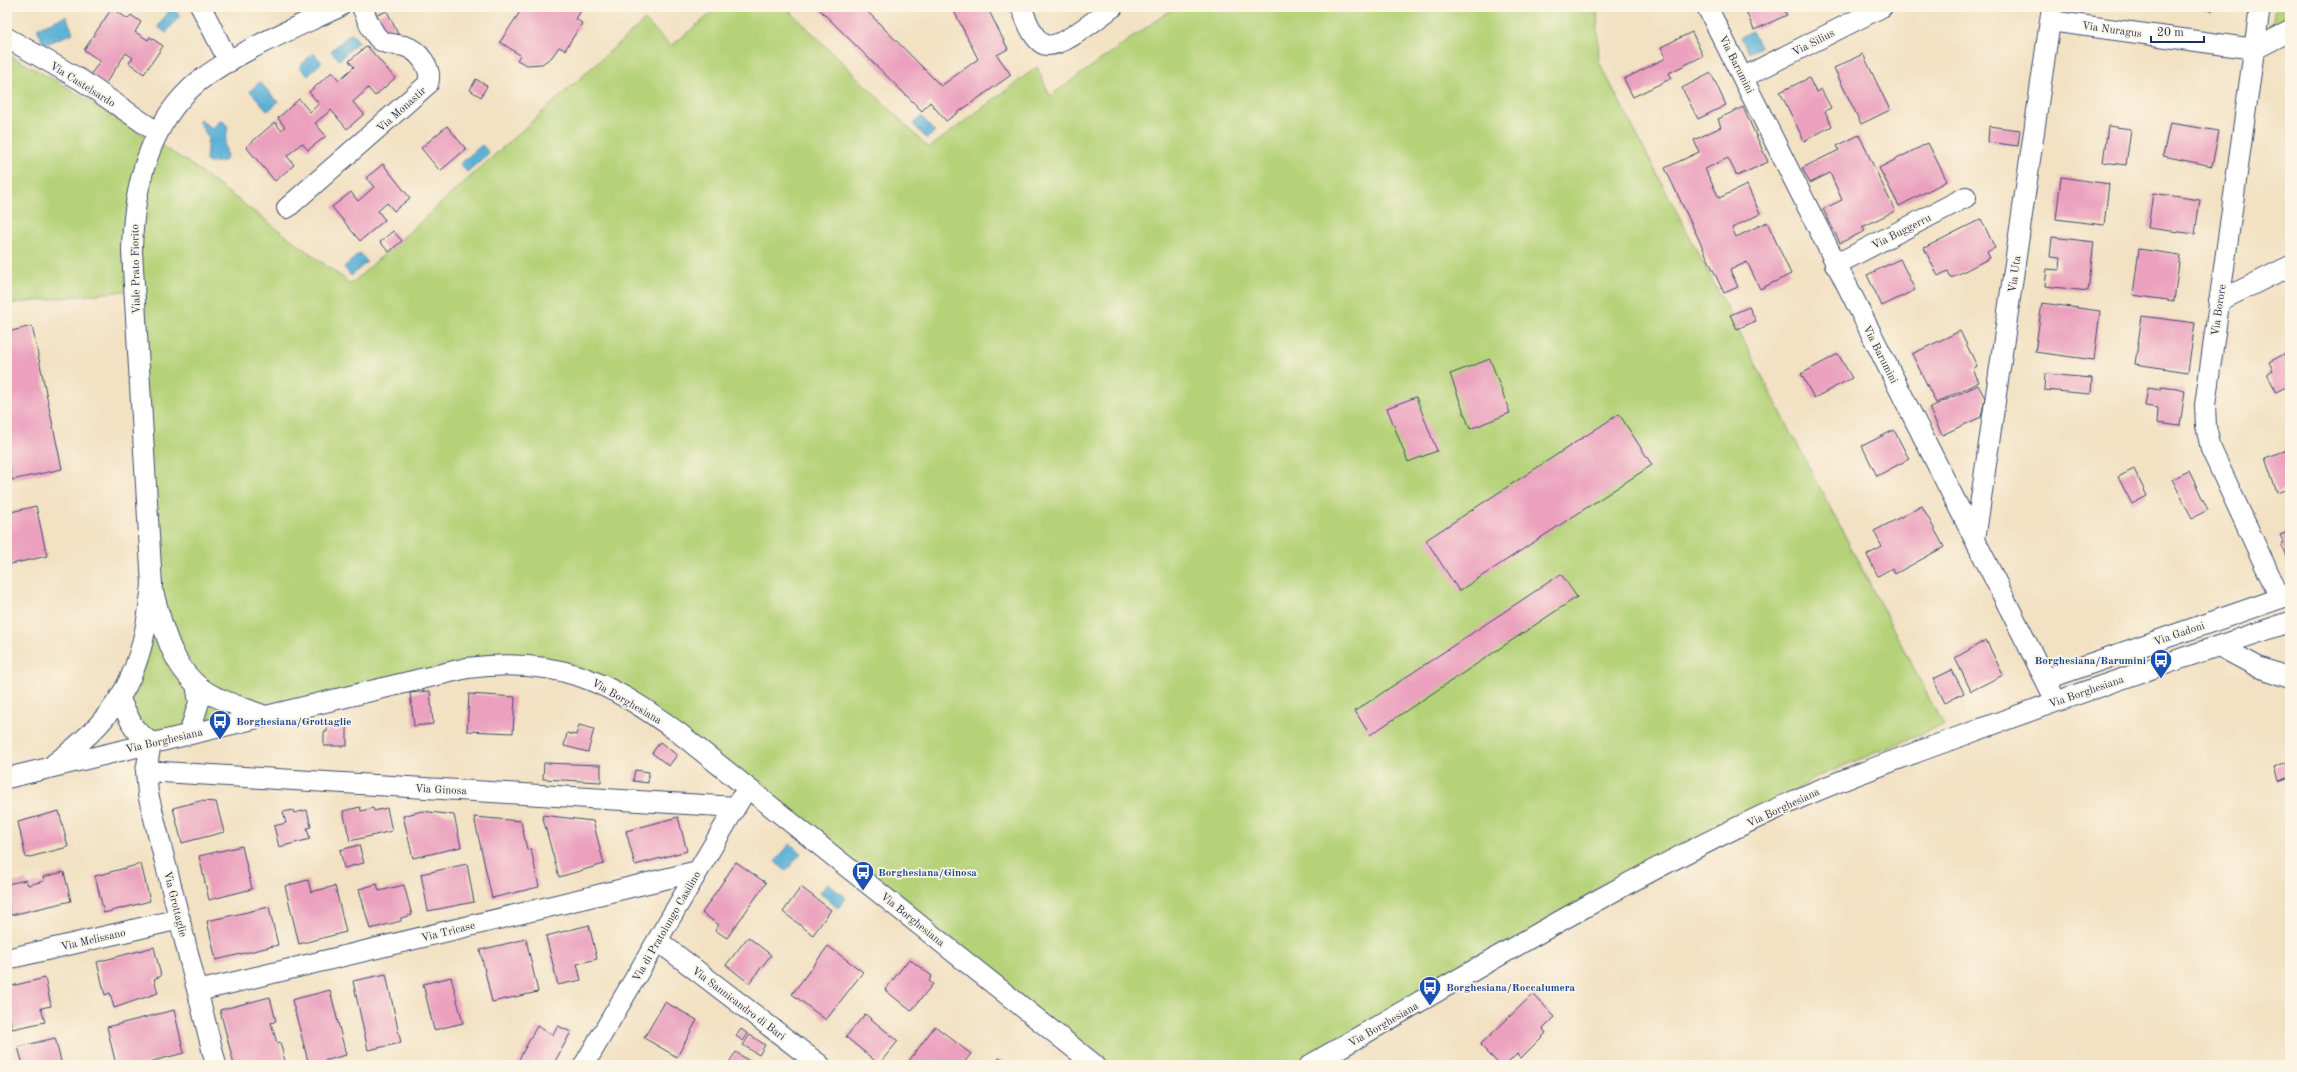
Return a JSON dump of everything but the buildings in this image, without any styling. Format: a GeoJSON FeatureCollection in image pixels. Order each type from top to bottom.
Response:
{"type":"FeatureCollection","features":[{"type":"Feature","properties":{"kind":"street"},"geometry":{"type":"LineString","coordinates":[[201,7],[228,62]]}},
{"type":"Feature","properties":{"kind":"street","name":"Viale Prato Fiorito"},"geometry":{"type":"LineString","coordinates":[[50,768],[90,734],[120,698],[129,682],[141,650],[152,585],[132,239],[139,185],[158,133],[170,112],[189,90],[205,77],[228,62],[338,7]]}},
{"type":"Feature","properties":{"kind":"street","name":"Via Monastir"},"geometry":{"type":"LineString","coordinates":[[287,208],[428,84],[428,71],[422,59],[409,48],[381,40],[371,27],[362,7]]}},
{"type":"Feature","properties":{"kind":"street"},"geometry":{"type":"LineString","coordinates":[[1021,7],[1036,38],[1044,44],[1052,46],[1064,41],[1112,7]]}},
{"type":"Feature","properties":{"kind":"street","name":"Via Barumini"},"geometry":{"type":"LineString","coordinates":[[1707,7],[1744,77],[1835,265],[2056,701]]}},
{"type":"Feature","properties":{"kind":"street","name":"Via Silius"},"geometry":{"type":"LineString","coordinates":[[1744,77],[1882,7]]}},
{"type":"Feature","properties":{"kind":"street","name":"Via Borore"},"geometry":{"type":"LineString","coordinates":[[2260,7],[2205,398],[2207,434],[2213,454],[2285,596]]}},
{"type":"Feature","properties":{"kind":"street","name":"Via Nuragus"},"geometry":{"type":"LineString","coordinates":[[2051,14],[2255,49]]}},
{"type":"Feature","properties":{"kind":"street","name":"Via Uta"},"geometry":{"type":"LineString","coordinates":[[1975,540],[2051,14]]}},
{"type":"Feature","properties":{"kind":"street"},"geometry":{"type":"LineString","coordinates":[[2255,49],[2290,31]]}},
{"type":"Feature","properties":{"kind":"street","name":"Via Castelsardo"},"geometry":{"type":"LineString","coordinates":[[7,38],[80,80],[158,133]]}},
{"type":"Feature","properties":{"kind":"street","name":"Via Buggerru"},"geometry":{"type":"LineString","coordinates":[[1835,265],[1966,197]]}},
{"type":"Feature","properties":{"kind":"street"},"geometry":{"type":"LineString","coordinates":[[2219,301],[2290,266]]}},
{"type":"Feature","properties":{"kind":"street","name":"Viale Prato Fiorito"},"geometry":{"type":"LineString","coordinates":[[152,585],[171,648],[183,668],[196,684],[212,695],[265,716]]}},
{"type":"Feature","properties":{"kind":"street","name":"Via Gadoni"},"geometry":{"type":"LineString","coordinates":[[2046,680],[2285,596]]}},
{"type":"Feature","properties":{"kind":"street","name":"Via Borghesiana"},"geometry":{"type":"LineString","coordinates":[[1310,1065],[1572,916],[1764,815],[1859,774],[2056,701],[2290,622]]}},
{"type":"Feature","properties":{"kind":"street"},"geometry":{"type":"LineString","coordinates":[[2219,646],[2258,667],[2290,678]]}},
{"type":"Feature","properties":{"kind":"street","name":"Via Borghesiana"},"geometry":{"type":"LineString","coordinates":[[7,778],[467,668],[506,664],[550,667],[585,676],[627,698],[667,724],[748,786],[1095,1065]]}},
{"type":"Feature","properties":{"kind":"street"},"geometry":{"type":"LineString","coordinates":[[189,734],[199,702],[196,684]]}},
{"type":"Feature","properties":{"kind":"street"},"geometry":{"type":"LineString","coordinates":[[120,698],[134,728],[150,743]]}},
{"type":"Feature","properties":{"kind":"street","name":"Via Grottaglie"},"geometry":{"type":"LineString","coordinates":[[150,743],[146,771],[148,794],[216,1065]]}},
{"type":"Feature","properties":{"kind":"street","name":"Via Ginosa"},"geometry":{"type":"LineString","coordinates":[[146,771],[736,807]]}},
{"type":"Feature","properties":{"kind":"street","name":"Via di Pratolungo Casilino"},"geometry":{"type":"LineString","coordinates":[[584,1065],[748,786]]}},
{"type":"Feature","properties":{"kind":"street","name":"Via Tricase"},"geometry":{"type":"LineString","coordinates":[[198,991],[698,871]]}},
{"type":"Feature","properties":{"kind":"street","name":"Via Melissano"},"geometry":{"type":"LineString","coordinates":[[7,958],[180,919]]}},
{"type":"Feature","properties":{"kind":"street","name":"Via Sannicandro di Bari"},"geometry":{"type":"LineString","coordinates":[[658,941],[820,1065]]}},
{"type":"Feature","properties":{"kind":"green space"},"geometry":{"type":"Polygon","coordinates":[[[719,7],[786,7],[929,148],[1037,67],[1050,96],[1175,7],[1597,7],[1599,62],[1943,725],[1819,776],[1700,847],[1310,1065],[1095,1065],[632,701],[520,664],[151,743],[125,691],[152,585],[134,290],[7,304],[7,54],[60,83],[186,161],[351,284],[645,20],[671,46],[719,7]]]}},
{"type":"Feature","properties":{"kind":"green space"},"geometry":{"type":"Polygon","coordinates":[[[2275,7],[2290,7],[2290,23],[2271,32],[2275,7]]]}},
{"type":"Feature","properties":{"kind":"water"},"geometry":{"type":"Polygon","coordinates":[[[171,8],[180,15],[166,33],[158,27],[171,8]]]}},
{"type":"Feature","properties":{"kind":"water"},"geometry":{"type":"Polygon","coordinates":[[[66,16],[73,33],[44,45],[37,28],[66,16]]]}},
{"type":"Feature","properties":{"kind":"water"},"geometry":{"type":"Polygon","coordinates":[[[1752,31],[1760,47],[1749,53],[1741,37],[1752,31]]]}},
{"type":"Feature","properties":{"kind":"water"},"geometry":{"type":"Polygon","coordinates":[[[351,33],[359,41],[339,60],[331,51],[351,33]]]}},
{"type":"Feature","properties":{"kind":"water"},"geometry":{"type":"Polygon","coordinates":[[[313,53],[322,62],[308,76],[299,67],[313,53]]]}},
{"type":"Feature","properties":{"kind":"water"},"geometry":{"type":"Polygon","coordinates":[[[260,82],[278,102],[268,111],[250,91],[260,82]]]}},
{"type":"Feature","properties":{"kind":"water"},"geometry":{"type":"Polygon","coordinates":[[[921,116],[935,131],[927,139],[913,124],[921,116]]]}},
{"type":"Feature","properties":{"kind":"water"},"geometry":{"type":"Polygon","coordinates":[[[200,119],[213,130],[217,123],[222,120],[228,127],[225,143],[227,158],[224,161],[210,163],[206,161],[208,137],[199,122],[200,119]]]}},
{"type":"Feature","properties":{"kind":"water"},"geometry":{"type":"Polygon","coordinates":[[[482,145],[489,153],[467,172],[460,164],[482,145]]]}},
{"type":"Feature","properties":{"kind":"water"},"geometry":{"type":"Polygon","coordinates":[[[360,253],[367,262],[351,276],[344,267],[360,253]]]}},
{"type":"Feature","properties":{"kind":"water"},"geometry":{"type":"Polygon","coordinates":[[[790,844],[801,853],[786,871],[775,862],[790,844]]]}},
{"type":"Feature","properties":{"kind":"water"},"geometry":{"type":"Polygon","coordinates":[[[828,883],[846,898],[838,908],[820,893],[828,883]]]}},
{"type":"Feature","properties":{"kind":"place","name":"Borghesiana/Barumini"},"geometry":{"type":"Point","coordinates":[2161,680]}},
{"type":"Feature","properties":{"kind":"place","name":"Borghesiana/Grottaglie"},"geometry":{"type":"Point","coordinates":[220,740]}},
{"type":"Feature","properties":{"kind":"place","name":"Borghesiana/Ginosa"},"geometry":{"type":"Point","coordinates":[863,892]}},
{"type":"Feature","properties":{"kind":"place","name":"Borghesiana/Roccalumera"},"geometry":{"type":"Point","coordinates":[1430,1006]}}]}
